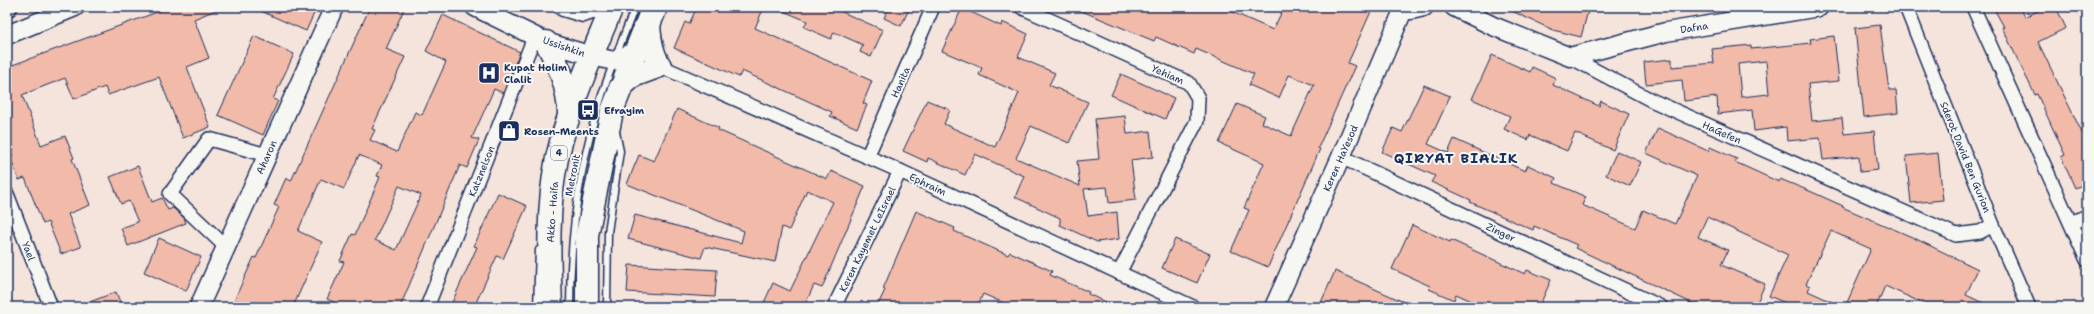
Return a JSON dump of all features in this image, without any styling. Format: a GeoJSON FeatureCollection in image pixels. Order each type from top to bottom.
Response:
{"type":"FeatureCollection","features":[{"type":"Feature","properties":{"kind":"highway","name":"Akko - Haifa"},"geometry":{"type":"LineString","coordinates":[[551,307],[551,202],[557,158],[570,114],[612,7]]}},
{"type":"Feature","properties":{"kind":"highway"},"geometry":{"type":"LineString","coordinates":[[587,307],[587,236],[612,111],[620,88],[642,47],[650,9]]}},
{"type":"Feature","properties":{"kind":"highway"},"geometry":{"type":"LineString","coordinates":[[541,38],[562,73],[568,92],[570,114]]}},
{"type":"Feature","properties":{"kind":"highway"},"geometry":{"type":"LineString","coordinates":[[620,88],[632,76],[660,66],[655,58],[642,47]]}},
{"type":"Feature","properties":{"kind":"street"},"geometry":{"type":"LineString","coordinates":[[7,35],[75,7]]}},
{"type":"Feature","properties":{"kind":"street","name":"Aharon"},"geometry":{"type":"LineString","coordinates":[[199,307],[334,7]]}},
{"type":"Feature","properties":{"kind":"street","name":"Ussishkin"},"geometry":{"type":"LineString","coordinates":[[475,7],[541,38],[592,56],[614,61]]}},
{"type":"Feature","properties":{"kind":"street"},"geometry":{"type":"LineString","coordinates":[[563,7],[584,10],[601,7]]}},
{"type":"Feature","properties":{"kind":"street","name":"Hanita"},"geometry":{"type":"LineString","coordinates":[[867,157],[933,7]]}},
{"type":"Feature","properties":{"kind":"street","name":"Yehiam"},"geometry":{"type":"LineString","coordinates":[[1020,7],[1189,83],[1198,98],[1198,121],[1119,273]]}},
{"type":"Feature","properties":{"kind":"street"},"geometry":{"type":"LineString","coordinates":[[1404,7],[1418,10],[1424,7]]}},
{"type":"Feature","properties":{"kind":"street","name":"Keren HaYesod"},"geometry":{"type":"LineString","coordinates":[[1274,307],[1341,157],[1404,7]]}},
{"type":"Feature","properties":{"kind":"street","name":"HaGefen"},"geometry":{"type":"LineString","coordinates":[[1454,7],[1493,26],[1570,57],[1651,100],[1956,235],[1980,232],[1993,224]]}},
{"type":"Feature","properties":{"kind":"street","name":"Dafna"},"geometry":{"type":"LineString","coordinates":[[1570,57],[1666,32],[1819,7]]}},
{"type":"Feature","properties":{"kind":"street","name":"Sderot David Ben Gurion"},"geometry":{"type":"LineString","coordinates":[[1906,7],[2028,307]]}},
{"type":"Feature","properties":{"kind":"street"},"geometry":{"type":"LineString","coordinates":[[1973,7],[2087,260]]}},
{"type":"Feature","properties":{"kind":"street","name":"Katznelson"},"geometry":{"type":"LineString","coordinates":[[427,307],[541,38]]}},
{"type":"Feature","properties":{"kind":"street"},"geometry":{"type":"LineString","coordinates":[[614,61],[642,47]]}},
{"type":"Feature","properties":{"kind":"street","name":"Ephraim"},"geometry":{"type":"LineString","coordinates":[[660,66],[900,171],[1193,307]]}},
{"type":"Feature","properties":{"kind":"street"},"geometry":{"type":"LineString","coordinates":[[226,247],[170,194],[209,139],[267,155]]}},
{"type":"Feature","properties":{"kind":"street","name":"Zinger"},"geometry":{"type":"LineString","coordinates":[[1341,157],[1661,307]]}},
{"type":"Feature","properties":{"kind":"street","name":"Keren Kayemet LeIsrael"},"geometry":{"type":"LineString","coordinates":[[834,307],[900,171]]}},
{"type":"Feature","properties":{"kind":"street","name":"Yael"},"geometry":{"type":"LineString","coordinates":[[7,194],[51,307]]}},
{"type":"Feature","properties":{"kind":"street"},"geometry":{"type":"LineString","coordinates":[[2071,223],[2087,216]]}},
{"type":"Feature","properties":{"kind":"lane","name":"Metronit"},"geometry":{"type":"LineString","coordinates":[[570,307],[573,231],[583,166],[600,98],[614,61],[650,9]]}},
{"type":"Feature","properties":{"kind":"lane"},"geometry":{"type":"LineString","coordinates":[[607,307],[608,232],[620,150],[612,111]]}},
{"type":"Feature","properties":{"kind":"lane"},"geometry":{"type":"LineString","coordinates":[[541,238],[551,202]]}},
{"type":"Feature","properties":{"kind":"lane"},"geometry":{"type":"LineString","coordinates":[[537,307],[539,245]]}},
{"type":"Feature","properties":{"kind":"building"},"geometry":{"type":"Polygon","coordinates":[[[171,7],[223,7],[194,19],[209,58],[187,67],[210,127],[183,138],[159,77],[108,95],[105,87],[74,99],[65,78],[22,95],[41,145],[65,136],[74,158],[72,159],[90,205],[68,214],[81,247],[61,254],[48,222],[43,224],[25,178],[19,180],[10,157],[13,156],[7,142],[7,67],[171,7]]]}},
{"type":"Feature","properties":{"kind":"building"},"geometry":{"type":"Polygon","coordinates":[[[252,7],[317,7],[306,31],[252,7]]]}},
{"type":"Feature","properties":{"kind":"building"},"geometry":{"type":"Polygon","coordinates":[[[370,7],[405,7],[386,49],[405,57],[372,129],[375,130],[370,140],[397,152],[415,112],[422,115],[446,62],[426,51],[443,15],[520,52],[503,93],[494,89],[472,138],[479,140],[467,168],[460,165],[400,307],[345,307],[327,299],[344,262],[340,261],[352,234],[355,235],[380,177],[377,176],[382,165],[359,155],[344,189],[321,179],[298,231],[322,242],[293,307],[231,307],[254,257],[256,258],[279,207],[274,205],[286,178],[291,181],[370,7]],[[399,186],[375,240],[396,250],[421,195],[399,186]]]}},
{"type":"Feature","properties":{"kind":"building"},"geometry":{"type":"Polygon","coordinates":[[[697,7],[764,7],[755,28],[872,81],[863,103],[867,105],[857,128],[830,116],[832,112],[742,71],[739,77],[674,48],[685,22],[689,24],[697,7]]]}},
{"type":"Feature","properties":{"kind":"building"},"geometry":{"type":"Polygon","coordinates":[[[774,7],[831,7],[883,30],[871,57],[860,52],[863,45],[834,32],[831,39],[804,27],[807,21],[774,7]]]}},
{"type":"Feature","properties":{"kind":"building"},"geometry":{"type":"Polygon","coordinates":[[[889,7],[910,7],[901,26],[884,18],[889,7]]]}},
{"type":"Feature","properties":{"kind":"building"},"geometry":{"type":"Polygon","coordinates":[[[1072,7],[1221,7],[1273,30],[1284,7],[1373,7],[1348,63],[1355,66],[1318,148],[1320,149],[1268,267],[1231,251],[1249,210],[1244,208],[1264,163],[1219,143],[1237,104],[1265,116],[1262,123],[1291,136],[1314,85],[1289,75],[1279,98],[1249,85],[1254,74],[1196,49],[1194,54],[1156,37],[1154,41],[1072,7]]]}},
{"type":"Feature","properties":{"kind":"building"},"geometry":{"type":"Polygon","coordinates":[[[1503,7],[1589,7],[1581,37],[1553,30],[1503,7]]]}},
{"type":"Feature","properties":{"kind":"building"},"geometry":{"type":"Polygon","coordinates":[[[1993,7],[2020,7],[2025,17],[2046,7],[2056,7],[2066,28],[2038,42],[2087,143],[2087,183],[2075,188],[2061,157],[2065,155],[2037,94],[2035,95],[2002,27],[2004,27],[1993,7]]]}},
{"type":"Feature","properties":{"kind":"building"},"geometry":{"type":"Polygon","coordinates":[[[962,8],[1001,26],[1002,22],[1028,34],[1018,57],[1055,73],[1049,85],[1088,102],[1069,143],[1031,126],[1016,158],[1080,186],[1077,161],[1099,159],[1095,119],[1125,116],[1127,134],[1150,131],[1153,157],[1131,160],[1136,200],[1109,203],[1107,187],[1084,189],[1088,216],[1117,212],[1119,239],[1097,242],[1060,225],[1060,218],[1015,197],[1024,176],[975,154],[965,175],[928,158],[927,162],[903,151],[927,100],[950,110],[944,124],[995,147],[1019,93],[979,75],[982,68],[942,51],[962,8]]]}},
{"type":"Feature","properties":{"kind":"building"},"geometry":{"type":"Polygon","coordinates":[[[1880,25],[1889,90],[1896,90],[1898,113],[1864,117],[1855,28],[1880,25]]]}},
{"type":"Feature","properties":{"kind":"building"},"geometry":{"type":"Polygon","coordinates":[[[254,36],[294,54],[273,99],[278,101],[263,135],[218,115],[254,36]]]}},
{"type":"Feature","properties":{"kind":"building"},"geometry":{"type":"Polygon","coordinates":[[[1834,36],[1839,81],[1808,84],[1812,121],[1842,118],[1844,134],[1874,131],[1878,170],[1860,172],[1859,156],[1823,160],[1820,138],[1787,141],[1786,127],[1754,131],[1752,110],[1718,114],[1717,97],[1684,101],[1682,80],[1646,84],[1644,62],[1672,59],[1672,67],[1714,63],[1712,49],[1751,45],[1751,49],[1811,43],[1810,39],[1834,36]],[[1766,61],[1738,64],[1741,97],[1769,94],[1766,61]]]}},
{"type":"Feature","properties":{"kind":"building"},"geometry":{"type":"Polygon","coordinates":[[[1492,55],[1530,72],[1532,67],[1556,78],[1553,85],[1599,106],[1601,101],[1629,114],[1613,150],[1575,133],[1567,151],[1530,135],[1528,140],[1504,129],[1510,116],[1472,99],[1492,55]]]}},
{"type":"Feature","properties":{"kind":"building"},"geometry":{"type":"Polygon","coordinates":[[[1121,74],[1174,98],[1165,119],[1111,95],[1121,74]]]}},
{"type":"Feature","properties":{"kind":"building"},"geometry":{"type":"Polygon","coordinates":[[[1424,85],[1450,96],[1428,144],[1448,153],[1454,139],[1525,171],[1528,165],[1556,178],[1554,183],[1586,197],[1582,205],[1635,228],[1643,210],[1675,224],[1697,176],[1646,153],[1658,128],[1708,151],[1710,147],[1737,159],[1735,162],[1779,182],[1780,179],[1812,192],[1843,206],[1842,207],[1912,237],[1978,269],[1966,295],[1992,307],[1931,307],[1885,286],[1876,307],[1845,307],[1871,249],[1831,231],[1806,284],[1810,286],[1808,291],[1843,307],[1795,307],[1769,296],[1788,255],[1707,217],[1698,237],[1728,250],[1721,265],[1765,284],[1755,307],[1700,307],[1575,248],[1577,245],[1534,226],[1533,230],[1470,202],[1471,200],[1431,182],[1435,176],[1382,152],[1393,128],[1402,132],[1424,85]]]}},
{"type":"Feature","properties":{"kind":"building"},"geometry":{"type":"Polygon","coordinates":[[[677,109],[719,128],[718,130],[827,179],[831,171],[865,186],[822,288],[814,285],[804,307],[762,307],[773,283],[790,291],[833,202],[807,190],[789,230],[782,227],[775,262],[705,247],[701,258],[628,239],[635,215],[741,243],[744,231],[627,184],[639,155],[654,161],[677,109]]]}},
{"type":"Feature","properties":{"kind":"building"},"geometry":{"type":"Polygon","coordinates":[[[1617,151],[1641,162],[1630,186],[1606,175],[1617,151]]]}},
{"type":"Feature","properties":{"kind":"building"},"geometry":{"type":"Polygon","coordinates":[[[1938,153],[1943,200],[1911,203],[1906,156],[1938,153]]]}},
{"type":"Feature","properties":{"kind":"building"},"geometry":{"type":"Polygon","coordinates":[[[138,166],[152,202],[162,198],[168,210],[173,208],[184,218],[186,223],[128,246],[121,228],[138,222],[129,201],[121,204],[110,177],[138,166]]]}},
{"type":"Feature","properties":{"kind":"building"},"geometry":{"type":"Polygon","coordinates":[[[498,193],[527,206],[503,259],[497,256],[474,307],[450,307],[477,247],[474,246],[498,193]]]}},
{"type":"Feature","properties":{"kind":"building"},"geometry":{"type":"Polygon","coordinates":[[[916,211],[955,228],[954,231],[1008,255],[1010,252],[1052,271],[1050,275],[1089,292],[1088,294],[1116,307],[1013,307],[983,294],[977,307],[877,307],[885,290],[883,289],[916,211]]]}},
{"type":"Feature","properties":{"kind":"building"},"geometry":{"type":"Polygon","coordinates":[[[1412,225],[1450,242],[1451,240],[1525,274],[1527,270],[1551,280],[1539,307],[1485,307],[1456,294],[1454,300],[1429,289],[1430,286],[1392,269],[1412,225]]]}},
{"type":"Feature","properties":{"kind":"building"},"geometry":{"type":"Polygon","coordinates":[[[159,238],[201,257],[186,291],[144,272],[159,238]]]}},
{"type":"Feature","properties":{"kind":"building"},"geometry":{"type":"Polygon","coordinates":[[[1175,239],[1210,254],[1197,283],[1162,268],[1175,239]]]}},
{"type":"Feature","properties":{"kind":"building"},"geometry":{"type":"Polygon","coordinates":[[[629,265],[717,270],[715,297],[627,292],[629,265]]]}},
{"type":"Feature","properties":{"kind":"building"},"geometry":{"type":"Polygon","coordinates":[[[1335,271],[1415,307],[1319,307],[1335,271]]]}},
{"type":"Feature","properties":{"kind":"building"},"geometry":{"type":"Polygon","coordinates":[[[116,292],[122,307],[79,306],[116,292]]]}},
{"type":"Feature","properties":{"kind":"place","name":"Kupat Holim Clalit"},"geometry":{"type":"Point","coordinates":[489,73]}},
{"type":"Feature","properties":{"kind":"place","name":"Efrayim"},"geometry":{"type":"Point","coordinates":[588,110]}},
{"type":"Feature","properties":{"kind":"place","name":"Rosen-Meents"},"geometry":{"type":"Point","coordinates":[509,131]}},
{"type":"Feature","properties":{"kind":"district","name":"QIRYAT BIALIK"},"geometry":{"type":"Point","coordinates":[1456,158]}}]}
